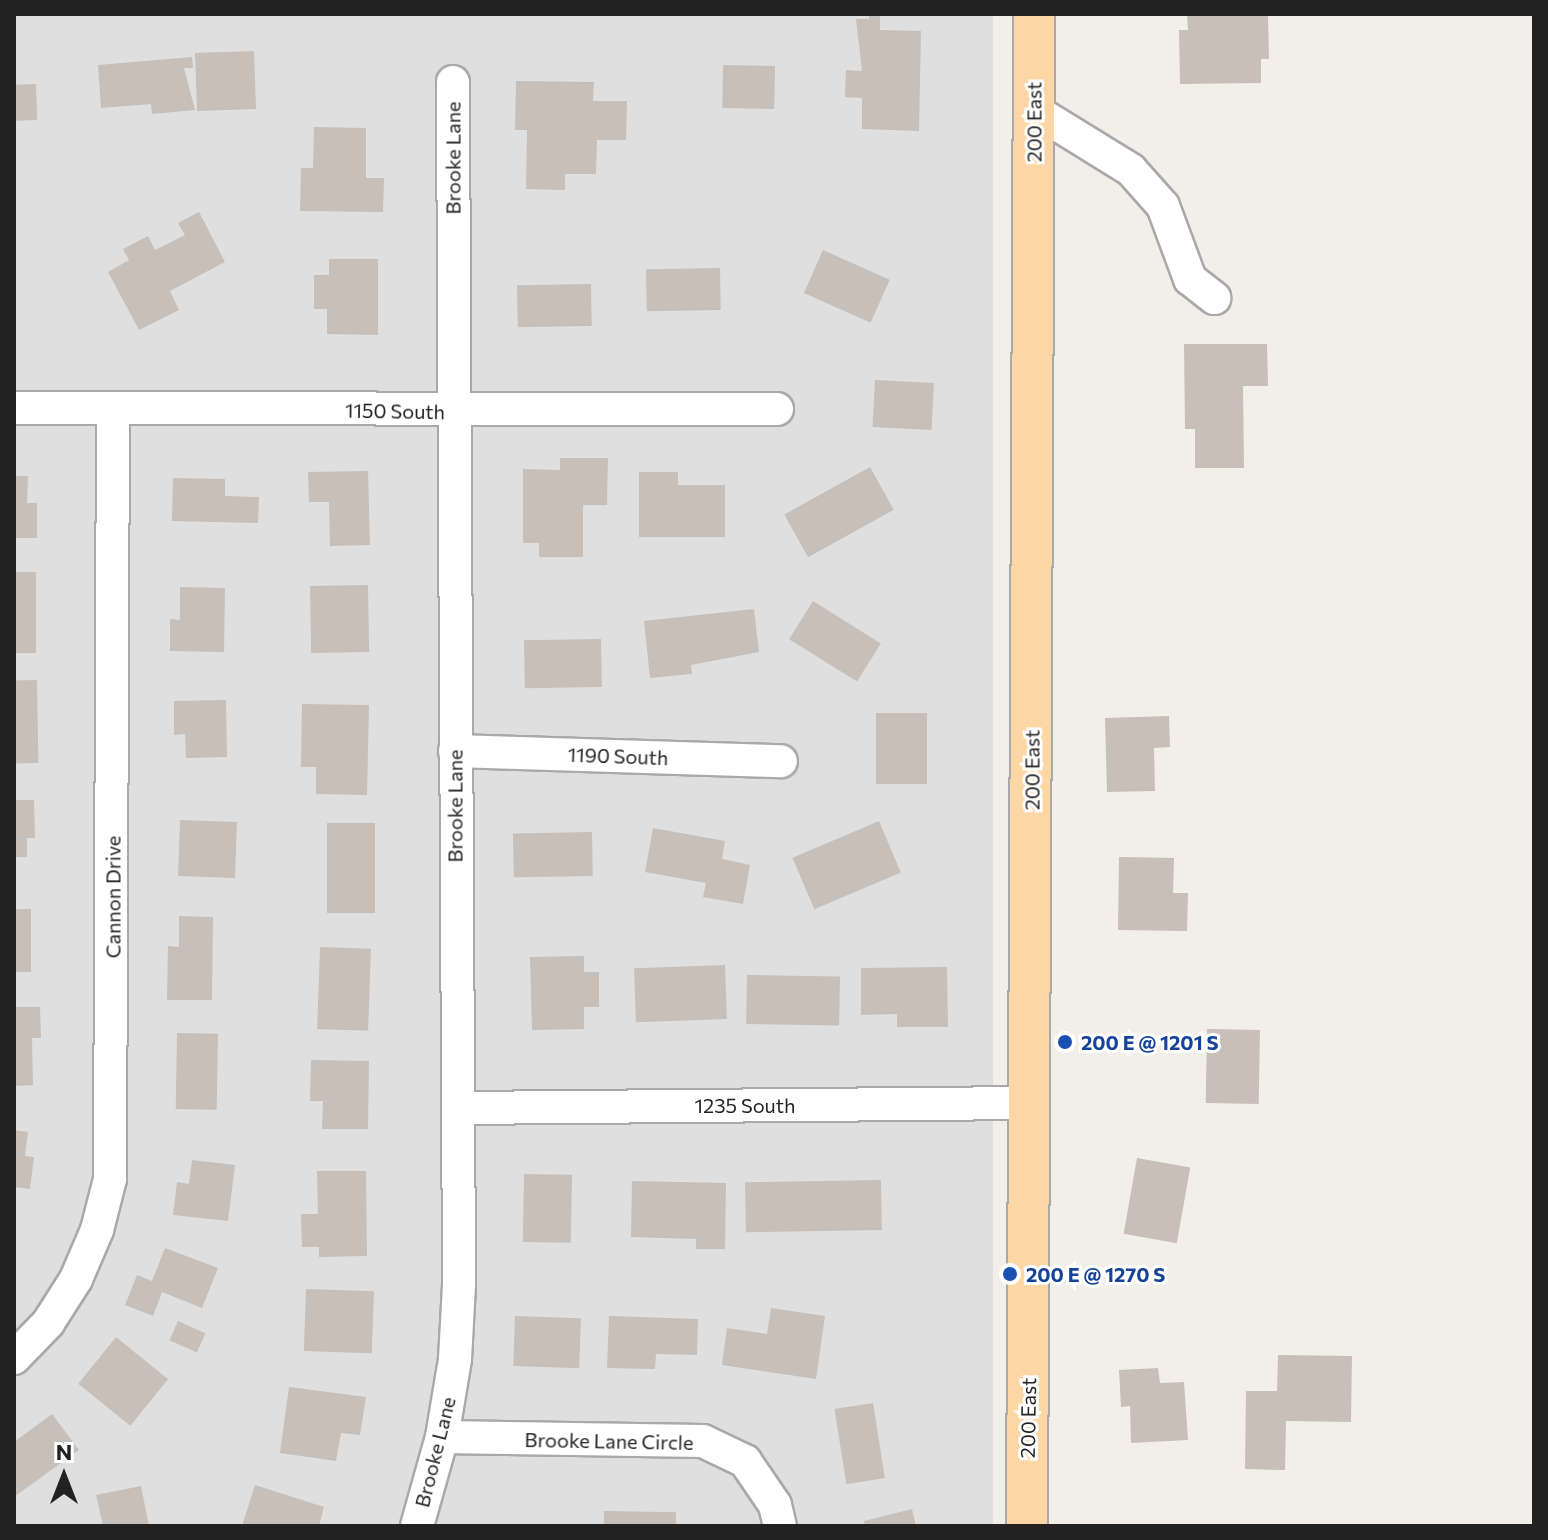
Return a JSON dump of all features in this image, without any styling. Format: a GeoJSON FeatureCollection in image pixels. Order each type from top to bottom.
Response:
{"type":"FeatureCollection","features":[{"type":"Feature","properties":{"kind":"main road","name":"200 East"},"geometry":{"type":"LineString","coordinates":[[1027,1526],[1034,14]]}},
{"type":"Feature","properties":{"kind":"street","name":"Brooke Lane"},"geometry":{"type":"LineString","coordinates":[[417,1526],[442,1437],[455,1359],[458,1108],[453,82]]}},
{"type":"Feature","properties":{"kind":"street"},"geometry":{"type":"LineString","coordinates":[[1034,110],[1131,170],[1163,206],[1190,279],[1214,298]]}},
{"type":"Feature","properties":{"kind":"street","name":"1150 South"},"geometry":{"type":"LineString","coordinates":[[14,408],[454,411],[777,409]]}},
{"type":"Feature","properties":{"kind":"street","name":"Cannon Drive"},"geometry":{"type":"LineString","coordinates":[[14,1358],[48,1323],[76,1279],[97,1230],[110,1179],[113,408]]}},
{"type":"Feature","properties":{"kind":"street","name":"1190 South"},"geometry":{"type":"LineString","coordinates":[[455,751],[781,761]]}},
{"type":"Feature","properties":{"kind":"street","name":"1235 South"},"geometry":{"type":"LineString","coordinates":[[458,1108],[1031,1103]]}},
{"type":"Feature","properties":{"kind":"street","name":"Brooke Lane Circle"},"geometry":{"type":"LineString","coordinates":[[442,1437],[703,1441],[745,1461],[775,1505],[780,1526]]}},
{"type":"Feature","properties":{"kind":"shaded area"},"geometry":{"type":"Polygon","coordinates":[[[14,14],[993,14],[993,1526],[14,1526],[14,14]]]}},
{"type":"Feature","properties":{"kind":"building"},"geometry":{"type":"Polygon","coordinates":[[[869,14],[880,14],[880,30],[921,31],[919,131],[862,129],[862,98],[845,97],[846,70],[862,71],[856,19],[869,19],[869,14]]]}},
{"type":"Feature","properties":{"kind":"building"},"geometry":{"type":"Polygon","coordinates":[[[1187,14],[1268,14],[1269,59],[1261,59],[1261,83],[1180,84],[1179,30],[1188,30],[1187,14]]]}},
{"type":"Feature","properties":{"kind":"building"},"geometry":{"type":"Polygon","coordinates":[[[254,51],[256,109],[197,111],[195,53],[254,51]]]}},
{"type":"Feature","properties":{"kind":"building"},"geometry":{"type":"Polygon","coordinates":[[[192,57],[193,68],[184,68],[195,110],[152,114],[151,104],[101,108],[98,65],[192,57]]]}},
{"type":"Feature","properties":{"kind":"building"},"geometry":{"type":"Polygon","coordinates":[[[723,65],[775,66],[774,109],[722,108],[723,65]]]}},
{"type":"Feature","properties":{"kind":"building"},"geometry":{"type":"Polygon","coordinates":[[[516,81],[594,82],[593,101],[627,101],[626,140],[597,140],[596,174],[565,174],[565,190],[526,189],[527,130],[515,130],[516,81]]]}},
{"type":"Feature","properties":{"kind":"building"},"geometry":{"type":"Polygon","coordinates":[[[36,84],[37,120],[15,121],[14,85],[36,84]]]}},
{"type":"Feature","properties":{"kind":"building"},"geometry":{"type":"Polygon","coordinates":[[[314,127],[366,128],[366,178],[384,178],[383,212],[300,211],[301,168],[313,168],[314,127]]]}},
{"type":"Feature","properties":{"kind":"building"},"geometry":{"type":"Polygon","coordinates":[[[199,212],[225,262],[170,291],[179,310],[139,330],[108,272],[129,260],[123,249],[148,236],[155,250],[185,235],[178,223],[199,212]]]}},
{"type":"Feature","properties":{"kind":"building"},"geometry":{"type":"Polygon","coordinates":[[[823,250],[890,280],[871,323],[804,293],[823,250]]]}},
{"type":"Feature","properties":{"kind":"building"},"geometry":{"type":"Polygon","coordinates":[[[329,259],[378,259],[378,335],[327,334],[327,309],[314,309],[314,275],[329,275],[329,259]]]}},
{"type":"Feature","properties":{"kind":"building"},"geometry":{"type":"Polygon","coordinates":[[[720,268],[721,310],[647,311],[646,269],[720,268]]]}},
{"type":"Feature","properties":{"kind":"building"},"geometry":{"type":"Polygon","coordinates":[[[591,284],[592,326],[518,327],[517,285],[591,284]]]}},
{"type":"Feature","properties":{"kind":"building"},"geometry":{"type":"Polygon","coordinates":[[[1184,344],[1267,344],[1268,386],[1243,386],[1244,468],[1195,468],[1195,429],[1185,429],[1184,344]]]}},
{"type":"Feature","properties":{"kind":"building"},"geometry":{"type":"Polygon","coordinates":[[[875,380],[934,383],[931,430],[873,427],[875,380]]]}},
{"type":"Feature","properties":{"kind":"building"},"geometry":{"type":"Polygon","coordinates":[[[560,458],[608,458],[607,505],[583,505],[583,557],[539,557],[539,543],[523,543],[523,469],[560,470],[560,458]]]}},
{"type":"Feature","properties":{"kind":"building"},"geometry":{"type":"Polygon","coordinates":[[[870,467],[894,510],[808,557],[784,515],[870,467]]]}},
{"type":"Feature","properties":{"kind":"building"},"geometry":{"type":"Polygon","coordinates":[[[368,471],[370,545],[330,546],[329,502],[309,502],[308,472],[368,471]]]}},
{"type":"Feature","properties":{"kind":"building"},"geometry":{"type":"Polygon","coordinates":[[[639,472],[678,472],[678,485],[725,485],[725,537],[639,537],[639,472]]]}},
{"type":"Feature","properties":{"kind":"building"},"geometry":{"type":"Polygon","coordinates":[[[14,476],[28,476],[27,503],[37,503],[37,538],[14,538],[14,476]]]}},
{"type":"Feature","properties":{"kind":"building"},"geometry":{"type":"Polygon","coordinates":[[[173,478],[225,479],[225,496],[259,497],[258,523],[172,521],[173,478]]]}},
{"type":"Feature","properties":{"kind":"building"},"geometry":{"type":"Polygon","coordinates":[[[14,572],[36,572],[36,653],[14,653],[14,572]]]}},
{"type":"Feature","properties":{"kind":"building"},"geometry":{"type":"Polygon","coordinates":[[[368,585],[369,652],[311,653],[310,586],[368,585]]]}},
{"type":"Feature","properties":{"kind":"building"},"geometry":{"type":"Polygon","coordinates":[[[180,587],[225,588],[224,652],[170,651],[170,619],[180,620],[180,587]]]}},
{"type":"Feature","properties":{"kind":"building"},"geometry":{"type":"Polygon","coordinates":[[[813,601],[881,643],[857,682],[789,639],[813,601]]]}},
{"type":"Feature","properties":{"kind":"building"},"geometry":{"type":"Polygon","coordinates":[[[754,609],[759,652],[691,665],[692,674],[650,678],[644,621],[754,609]]]}},
{"type":"Feature","properties":{"kind":"building"},"geometry":{"type":"Polygon","coordinates":[[[601,639],[602,687],[525,688],[524,640],[601,639]]]}},
{"type":"Feature","properties":{"kind":"building"},"geometry":{"type":"Polygon","coordinates":[[[14,680],[37,680],[38,763],[15,763],[14,680]]]}},
{"type":"Feature","properties":{"kind":"building"},"geometry":{"type":"Polygon","coordinates":[[[226,700],[227,757],[186,758],[185,734],[174,735],[174,701],[226,700]]]}},
{"type":"Feature","properties":{"kind":"building"},"geometry":{"type":"Polygon","coordinates":[[[302,704],[369,705],[367,795],[316,794],[316,767],[301,767],[302,704]]]}},
{"type":"Feature","properties":{"kind":"building"},"geometry":{"type":"Polygon","coordinates":[[[876,713],[927,713],[927,784],[876,784],[876,713]]]}},
{"type":"Feature","properties":{"kind":"building"},"geometry":{"type":"Polygon","coordinates":[[[1169,716],[1170,747],[1154,748],[1155,791],[1107,792],[1105,718],[1169,716]]]}},
{"type":"Feature","properties":{"kind":"building"},"geometry":{"type":"Polygon","coordinates":[[[14,800],[34,800],[35,838],[27,838],[27,857],[14,857],[14,800]]]}},
{"type":"Feature","properties":{"kind":"building"},"geometry":{"type":"Polygon","coordinates":[[[180,820],[237,822],[235,878],[178,876],[180,820]]]}},
{"type":"Feature","properties":{"kind":"building"},"geometry":{"type":"Polygon","coordinates":[[[879,821],[901,873],[814,909],[792,858],[879,821]]]}},
{"type":"Feature","properties":{"kind":"building"},"geometry":{"type":"Polygon","coordinates":[[[327,823],[375,823],[375,913],[327,913],[327,823]]]}},
{"type":"Feature","properties":{"kind":"building"},"geometry":{"type":"Polygon","coordinates":[[[653,828],[725,841],[722,859],[750,865],[743,904],[703,897],[706,883],[645,872],[653,828]]]}},
{"type":"Feature","properties":{"kind":"building"},"geometry":{"type":"Polygon","coordinates":[[[592,832],[593,876],[514,877],[513,833],[592,832]]]}},
{"type":"Feature","properties":{"kind":"building"},"geometry":{"type":"Polygon","coordinates":[[[1119,857],[1174,858],[1173,893],[1188,893],[1187,931],[1118,930],[1119,857]]]}},
{"type":"Feature","properties":{"kind":"building"},"geometry":{"type":"Polygon","coordinates":[[[14,909],[31,909],[31,972],[14,972],[14,909]]]}},
{"type":"Feature","properties":{"kind":"building"},"geometry":{"type":"Polygon","coordinates":[[[179,916],[213,917],[212,1000],[167,1000],[168,946],[179,947],[179,916]]]}},
{"type":"Feature","properties":{"kind":"building"},"geometry":{"type":"Polygon","coordinates":[[[320,947],[371,949],[368,1031],[317,1029],[320,947]]]}},
{"type":"Feature","properties":{"kind":"building"},"geometry":{"type":"Polygon","coordinates":[[[584,956],[584,972],[599,972],[599,1007],[584,1007],[584,1029],[532,1030],[530,957],[584,956]]]}},
{"type":"Feature","properties":{"kind":"building"},"geometry":{"type":"Polygon","coordinates":[[[725,965],[727,1019],[636,1022],[634,968],[725,965]]]}},
{"type":"Feature","properties":{"kind":"building"},"geometry":{"type":"Polygon","coordinates":[[[947,967],[948,1027],[897,1027],[897,1014],[861,1015],[861,968],[947,967]]]}},
{"type":"Feature","properties":{"kind":"building"},"geometry":{"type":"Polygon","coordinates":[[[747,975],[840,977],[839,1026],[746,1024],[747,975]]]}},
{"type":"Feature","properties":{"kind":"building"},"geometry":{"type":"Polygon","coordinates":[[[14,1007],[40,1007],[41,1038],[32,1038],[33,1085],[14,1086],[14,1007]]]}},
{"type":"Feature","properties":{"kind":"building"},"geometry":{"type":"Polygon","coordinates":[[[1207,1029],[1260,1030],[1259,1104],[1206,1103],[1207,1029]]]}},
{"type":"Feature","properties":{"kind":"building"},"geometry":{"type":"Polygon","coordinates":[[[177,1033],[218,1034],[217,1110],[176,1109],[177,1033]]]}},
{"type":"Feature","properties":{"kind":"building"},"geometry":{"type":"Polygon","coordinates":[[[311,1060],[369,1061],[368,1129],[322,1129],[323,1101],[310,1101],[311,1060]]]}},
{"type":"Feature","properties":{"kind":"building"},"geometry":{"type":"Polygon","coordinates":[[[14,1130],[28,1132],[25,1156],[34,1157],[30,1189],[14,1187],[14,1130]]]}},
{"type":"Feature","properties":{"kind":"building"},"geometry":{"type":"Polygon","coordinates":[[[1137,1158],[1190,1167],[1177,1243],[1124,1234],[1137,1158]]]}},
{"type":"Feature","properties":{"kind":"building"},"geometry":{"type":"Polygon","coordinates":[[[192,1160],[235,1165],[228,1221],[173,1215],[177,1182],[189,1184],[192,1160]]]}},
{"type":"Feature","properties":{"kind":"building"},"geometry":{"type":"Polygon","coordinates":[[[317,1171],[366,1171],[367,1256],[319,1257],[319,1247],[302,1247],[301,1214],[318,1214],[317,1171]]]}},
{"type":"Feature","properties":{"kind":"building"},"geometry":{"type":"Polygon","coordinates":[[[524,1174],[572,1175],[571,1243],[523,1242],[524,1174]]]}},
{"type":"Feature","properties":{"kind":"building"},"geometry":{"type":"Polygon","coordinates":[[[881,1180],[882,1230],[746,1232],[745,1182],[881,1180]]]}},
{"type":"Feature","properties":{"kind":"building"},"geometry":{"type":"Polygon","coordinates":[[[632,1181],[726,1183],[725,1249],[696,1249],[696,1239],[631,1237],[632,1181]]]}},
{"type":"Feature","properties":{"kind":"building"},"geometry":{"type":"Polygon","coordinates":[[[165,1248],[218,1268],[202,1308],[162,1292],[153,1316],[125,1305],[137,1275],[152,1281],[165,1248]]]}},
{"type":"Feature","properties":{"kind":"building"},"geometry":{"type":"Polygon","coordinates":[[[306,1289],[374,1291],[372,1353],[304,1351],[306,1289]]]}},
{"type":"Feature","properties":{"kind":"building"},"geometry":{"type":"Polygon","coordinates":[[[771,1308],[825,1316],[816,1379],[722,1365],[727,1328],[767,1334],[771,1308]]]}},
{"type":"Feature","properties":{"kind":"building"},"geometry":{"type":"Polygon","coordinates":[[[515,1316],[581,1318],[579,1368],[513,1366],[515,1316]]]}},
{"type":"Feature","properties":{"kind":"building"},"geometry":{"type":"Polygon","coordinates":[[[609,1316],[698,1319],[697,1355],[656,1354],[655,1369],[607,1368],[609,1316]]]}},
{"type":"Feature","properties":{"kind":"building"},"geometry":{"type":"Polygon","coordinates":[[[178,1321],[205,1333],[197,1352],[169,1340],[178,1321]]]}},
{"type":"Feature","properties":{"kind":"building"},"geometry":{"type":"Polygon","coordinates":[[[116,1337],[168,1379],[130,1426],[78,1384],[116,1337]]]}},
{"type":"Feature","properties":{"kind":"building"},"geometry":{"type":"Polygon","coordinates":[[[1278,1355],[1352,1356],[1351,1422],[1286,1421],[1285,1470],[1245,1469],[1246,1391],[1277,1391],[1278,1355]]]}},
{"type":"Feature","properties":{"kind":"building"},"geometry":{"type":"Polygon","coordinates":[[[1158,1368],[1160,1383],[1184,1382],[1188,1440],[1131,1443],[1130,1406],[1121,1407],[1119,1370],[1158,1368]]]}},
{"type":"Feature","properties":{"kind":"building"},"geometry":{"type":"Polygon","coordinates":[[[289,1387],[366,1397],[360,1435],[341,1433],[336,1461],[280,1453],[289,1387]]]}},
{"type":"Feature","properties":{"kind":"building"},"geometry":{"type":"Polygon","coordinates":[[[873,1403],[885,1478],[846,1484],[834,1409],[873,1403]]]}},
{"type":"Feature","properties":{"kind":"building"},"geometry":{"type":"Polygon","coordinates":[[[52,1414],[79,1450],[14,1497],[14,1442],[52,1414]]]}},
{"type":"Feature","properties":{"kind":"building"},"geometry":{"type":"Polygon","coordinates":[[[255,1485],[324,1507],[319,1526],[242,1526],[255,1485]]]}},
{"type":"Feature","properties":{"kind":"building"},"geometry":{"type":"Polygon","coordinates":[[[141,1486],[149,1526],[103,1526],[96,1495],[141,1486]]]}},
{"type":"Feature","properties":{"kind":"building"},"geometry":{"type":"Polygon","coordinates":[[[912,1509],[916,1526],[865,1526],[864,1521],[912,1509]]]}},
{"type":"Feature","properties":{"kind":"building"},"geometry":{"type":"Polygon","coordinates":[[[604,1511],[676,1512],[676,1526],[604,1526],[604,1511]]]}},
{"type":"Feature","properties":{"kind":"place","name":"200 E @ 1201 S"},"geometry":{"type":"Point","coordinates":[1065,1042]}},
{"type":"Feature","properties":{"kind":"place","name":"200 E @ 1270 S"},"geometry":{"type":"Point","coordinates":[1010,1274]}}]}
